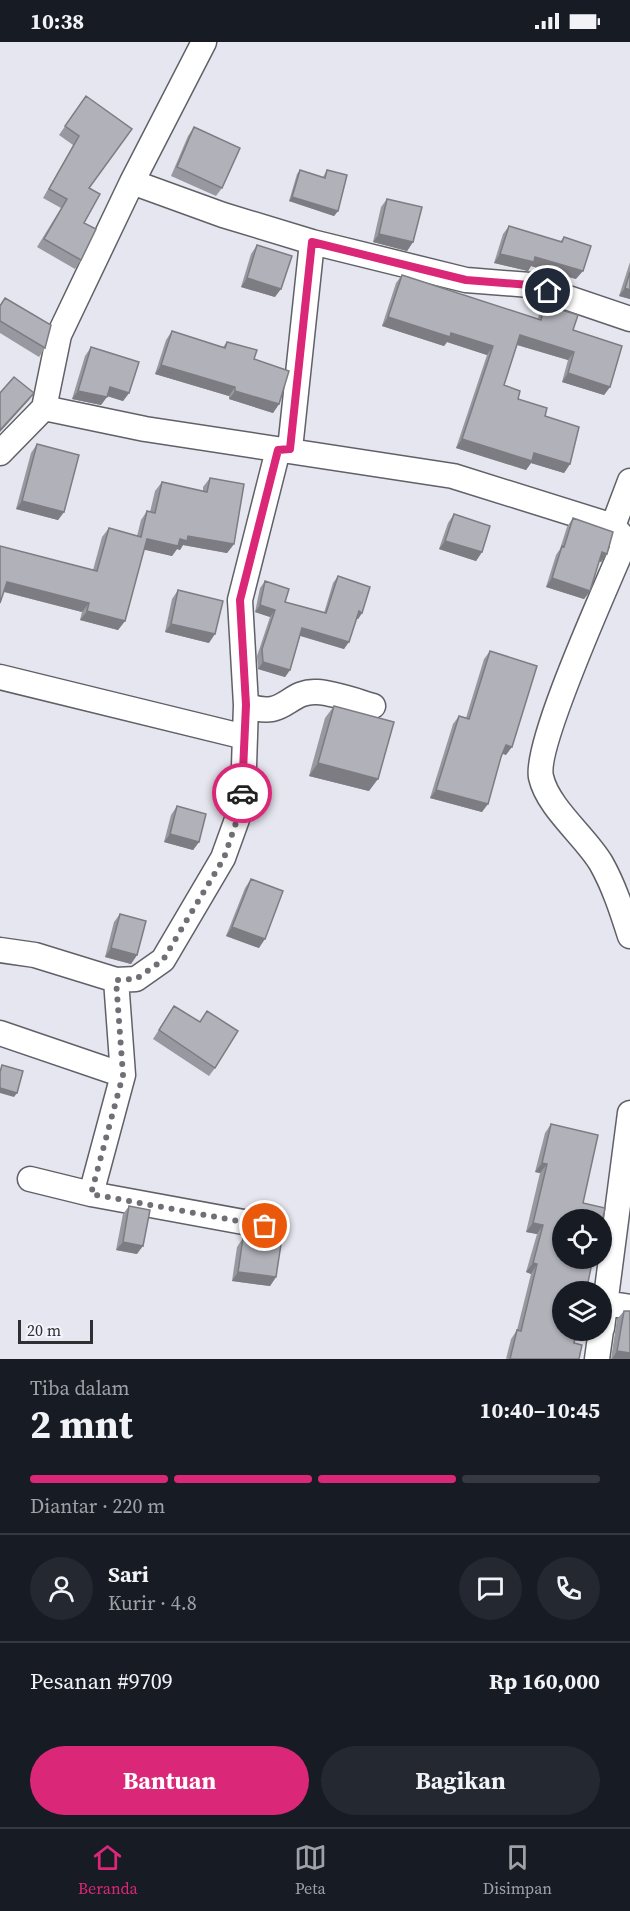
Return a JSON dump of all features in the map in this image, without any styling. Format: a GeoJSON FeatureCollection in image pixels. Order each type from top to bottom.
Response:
{"type":"FeatureCollection","features":[{"type":"Feature","properties":{"kind":"street"},"geometry":{"type":"LineString","coordinates":[[0,453],[44,408],[60,335],[132,182],[204,42]]}},
{"type":"Feature","properties":{"kind":"street"},"geometry":{"type":"LineString","coordinates":[[132,182],[223,215],[312,242],[466,280],[530,285],[630,319]]}},
{"type":"Feature","properties":{"kind":"street"},"geometry":{"type":"LineString","coordinates":[[0,950],[35,955],[116,980],[136,979],[163,960],[224,858],[240,811],[245,737],[246,705],[240,600],[284,450],[312,242]]}},
{"type":"Feature","properties":{"kind":"street"},"geometry":{"type":"LineString","coordinates":[[44,408],[145,429],[453,476],[613,526],[621,535],[622,549],[554,718],[540,761],[541,778],[550,795],[600,862],[618,898],[630,936]]}},
{"type":"Feature","properties":{"kind":"street"},"geometry":{"type":"LineString","coordinates":[[613,526],[630,481]]}},
{"type":"Feature","properties":{"kind":"street"},"geometry":{"type":"LineString","coordinates":[[0,677],[245,737]]}},
{"type":"Feature","properties":{"kind":"street"},"geometry":{"type":"LineString","coordinates":[[246,705],[262,711],[271,710],[304,694],[317,692],[373,706]]}},
{"type":"Feature","properties":{"kind":"street"},"geometry":{"type":"LineString","coordinates":[[91,1194],[123,1075],[116,980]]}},
{"type":"Feature","properties":{"kind":"street"},"geometry":{"type":"LineString","coordinates":[[0,1033],[123,1075]]}},
{"type":"Feature","properties":{"kind":"street"},"geometry":{"type":"LineString","coordinates":[[608,1281],[630,1113]]}},
{"type":"Feature","properties":{"kind":"street"},"geometry":{"type":"LineString","coordinates":[[30,1179],[91,1194],[265,1226]]}},
{"type":"Feature","properties":{"kind":"street"},"geometry":{"type":"LineString","coordinates":[[612,1304],[630,1307]]}},
{"type":"Feature","properties":{"kind":"street"},"geometry":{"type":"LineString","coordinates":[[597,1359],[599,1341]]}},
{"type":"Feature","properties":{"kind":"building"},"geometry":{"type":"Polygon","coordinates":[[[86,96],[132,129],[89,188],[100,194],[84,223],[96,229],[81,260],[44,239],[67,199],[49,189],[79,136],[65,126],[86,96]]]}},
{"type":"Feature","properties":{"kind":"building"},"geometry":{"type":"Polygon","coordinates":[[[194,127],[240,148],[222,188],[177,167],[194,127]]]}},
{"type":"Feature","properties":{"kind":"building"},"geometry":{"type":"Polygon","coordinates":[[[300,170],[325,178],[327,170],[347,175],[338,211],[292,197],[300,170]]]}},
{"type":"Feature","properties":{"kind":"building"},"geometry":{"type":"Polygon","coordinates":[[[387,199],[422,207],[413,242],[379,234],[387,199]]]}},
{"type":"Feature","properties":{"kind":"building"},"geometry":{"type":"Polygon","coordinates":[[[509,226],[562,242],[564,237],[591,246],[583,271],[535,257],[534,262],[500,254],[509,226]]]}},
{"type":"Feature","properties":{"kind":"building"},"geometry":{"type":"Polygon","coordinates":[[[257,245],[292,256],[281,289],[247,278],[257,245]]]}},
{"type":"Feature","properties":{"kind":"building"},"geometry":{"type":"Polygon","coordinates":[[[630,272],[630,290],[625,288],[630,272]]]}},
{"type":"Feature","properties":{"kind":"building"},"geometry":{"type":"Polygon","coordinates":[[[402,275],[541,320],[545,305],[578,315],[573,330],[622,346],[610,387],[568,373],[574,352],[520,335],[504,385],[520,391],[518,399],[547,408],[545,416],[579,427],[570,464],[534,453],[532,461],[462,439],[493,346],[451,333],[450,337],[388,317],[402,275]]]}},
{"type":"Feature","properties":{"kind":"building"},"geometry":{"type":"Polygon","coordinates":[[[5,298],[51,325],[45,348],[0,321],[0,306],[5,298]]]}},
{"type":"Feature","properties":{"kind":"building"},"geometry":{"type":"Polygon","coordinates":[[[172,331],[225,348],[227,342],[257,350],[254,359],[289,371],[279,404],[235,391],[235,387],[161,365],[172,331]]]}},
{"type":"Feature","properties":{"kind":"building"},"geometry":{"type":"Polygon","coordinates":[[[91,347],[139,362],[129,393],[110,387],[107,397],[78,391],[91,347]]]}},
{"type":"Feature","properties":{"kind":"building"},"geometry":{"type":"Polygon","coordinates":[[[14,377],[34,393],[0,430],[0,393],[14,377]]]}},
{"type":"Feature","properties":{"kind":"building"},"geometry":{"type":"Polygon","coordinates":[[[37,444],[79,455],[64,512],[22,501],[37,444]]]}},
{"type":"Feature","properties":{"kind":"building"},"geometry":{"type":"Polygon","coordinates":[[[210,478],[244,484],[234,544],[188,536],[187,541],[180,539],[178,546],[147,539],[125,621],[87,611],[89,603],[7,582],[0,603],[0,546],[97,571],[109,528],[141,537],[147,511],[155,513],[162,482],[207,492],[210,478]]]}},
{"type":"Feature","properties":{"kind":"building"},"geometry":{"type":"Polygon","coordinates":[[[454,514],[490,526],[482,552],[445,541],[454,514]]]}},
{"type":"Feature","properties":{"kind":"building"},"geometry":{"type":"Polygon","coordinates":[[[573,518],[613,532],[607,554],[602,552],[590,591],[552,578],[573,518]]]}},
{"type":"Feature","properties":{"kind":"building"},"geometry":{"type":"Polygon","coordinates":[[[338,576],[370,587],[362,613],[359,611],[349,642],[302,628],[290,670],[263,662],[262,649],[275,610],[260,605],[265,581],[289,589],[285,602],[326,613],[338,576]]]}},
{"type":"Feature","properties":{"kind":"building"},"geometry":{"type":"Polygon","coordinates":[[[178,590],[223,601],[215,634],[171,624],[178,590]]]}},
{"type":"Feature","properties":{"kind":"building"},"geometry":{"type":"Polygon","coordinates":[[[490,651],[537,666],[512,747],[506,745],[488,804],[436,790],[459,716],[469,719],[490,651]]]}},
{"type":"Feature","properties":{"kind":"building"},"geometry":{"type":"Polygon","coordinates":[[[334,706],[394,722],[378,779],[318,763],[334,706]]]}},
{"type":"Feature","properties":{"kind":"building"},"geometry":{"type":"Polygon","coordinates":[[[177,806],[206,814],[199,842],[170,834],[177,806]]]}},
{"type":"Feature","properties":{"kind":"building"},"geometry":{"type":"Polygon","coordinates":[[[251,879],[283,891],[265,939],[232,927],[251,879]]]}},
{"type":"Feature","properties":{"kind":"building"},"geometry":{"type":"Polygon","coordinates":[[[120,914],[146,921],[137,955],[111,948],[120,914]]]}},
{"type":"Feature","properties":{"kind":"building"},"geometry":{"type":"Polygon","coordinates":[[[174,1006],[200,1022],[207,1011],[238,1031],[215,1068],[159,1030],[174,1006]]]}},
{"type":"Feature","properties":{"kind":"building"},"geometry":{"type":"Polygon","coordinates":[[[2,1065],[23,1071],[17,1093],[0,1088],[2,1065]]]}},
{"type":"Feature","properties":{"kind":"building"},"geometry":{"type":"Polygon","coordinates":[[[551,1124],[598,1135],[583,1203],[605,1209],[552,1209],[552,1269],[591,1269],[588,1281],[552,1281],[552,1341],[574,1341],[574,1343],[582,1345],[579,1359],[510,1359],[517,1330],[521,1331],[537,1264],[533,1263],[543,1225],[533,1223],[547,1164],[542,1163],[551,1124]]]}},
{"type":"Feature","properties":{"kind":"building"},"geometry":{"type":"Polygon","coordinates":[[[129,1206],[150,1210],[143,1246],[123,1242],[129,1206]]]}},
{"type":"Feature","properties":{"kind":"building"},"geometry":{"type":"Polygon","coordinates":[[[243,1238],[281,1244],[276,1277],[238,1272],[243,1238]]]}},
{"type":"Feature","properties":{"kind":"building"},"geometry":{"type":"Polygon","coordinates":[[[624,1311],[630,1311],[630,1353],[617,1351],[624,1311]]]}},
{"type":"Feature","properties":{"kind":"way so far"},"geometry":{"type":"LineString","coordinates":[[242,793],[240,811],[224,858],[163,960],[136,979],[116,980],[123,1075],[91,1194],[265,1226]]}},
{"type":"Feature","properties":{"kind":"route"},"geometry":{"type":"LineString","coordinates":[[242,793],[246,705],[240,600],[278,450],[290,449],[312,242],[466,280],[530,285],[548,291]]}}]}
